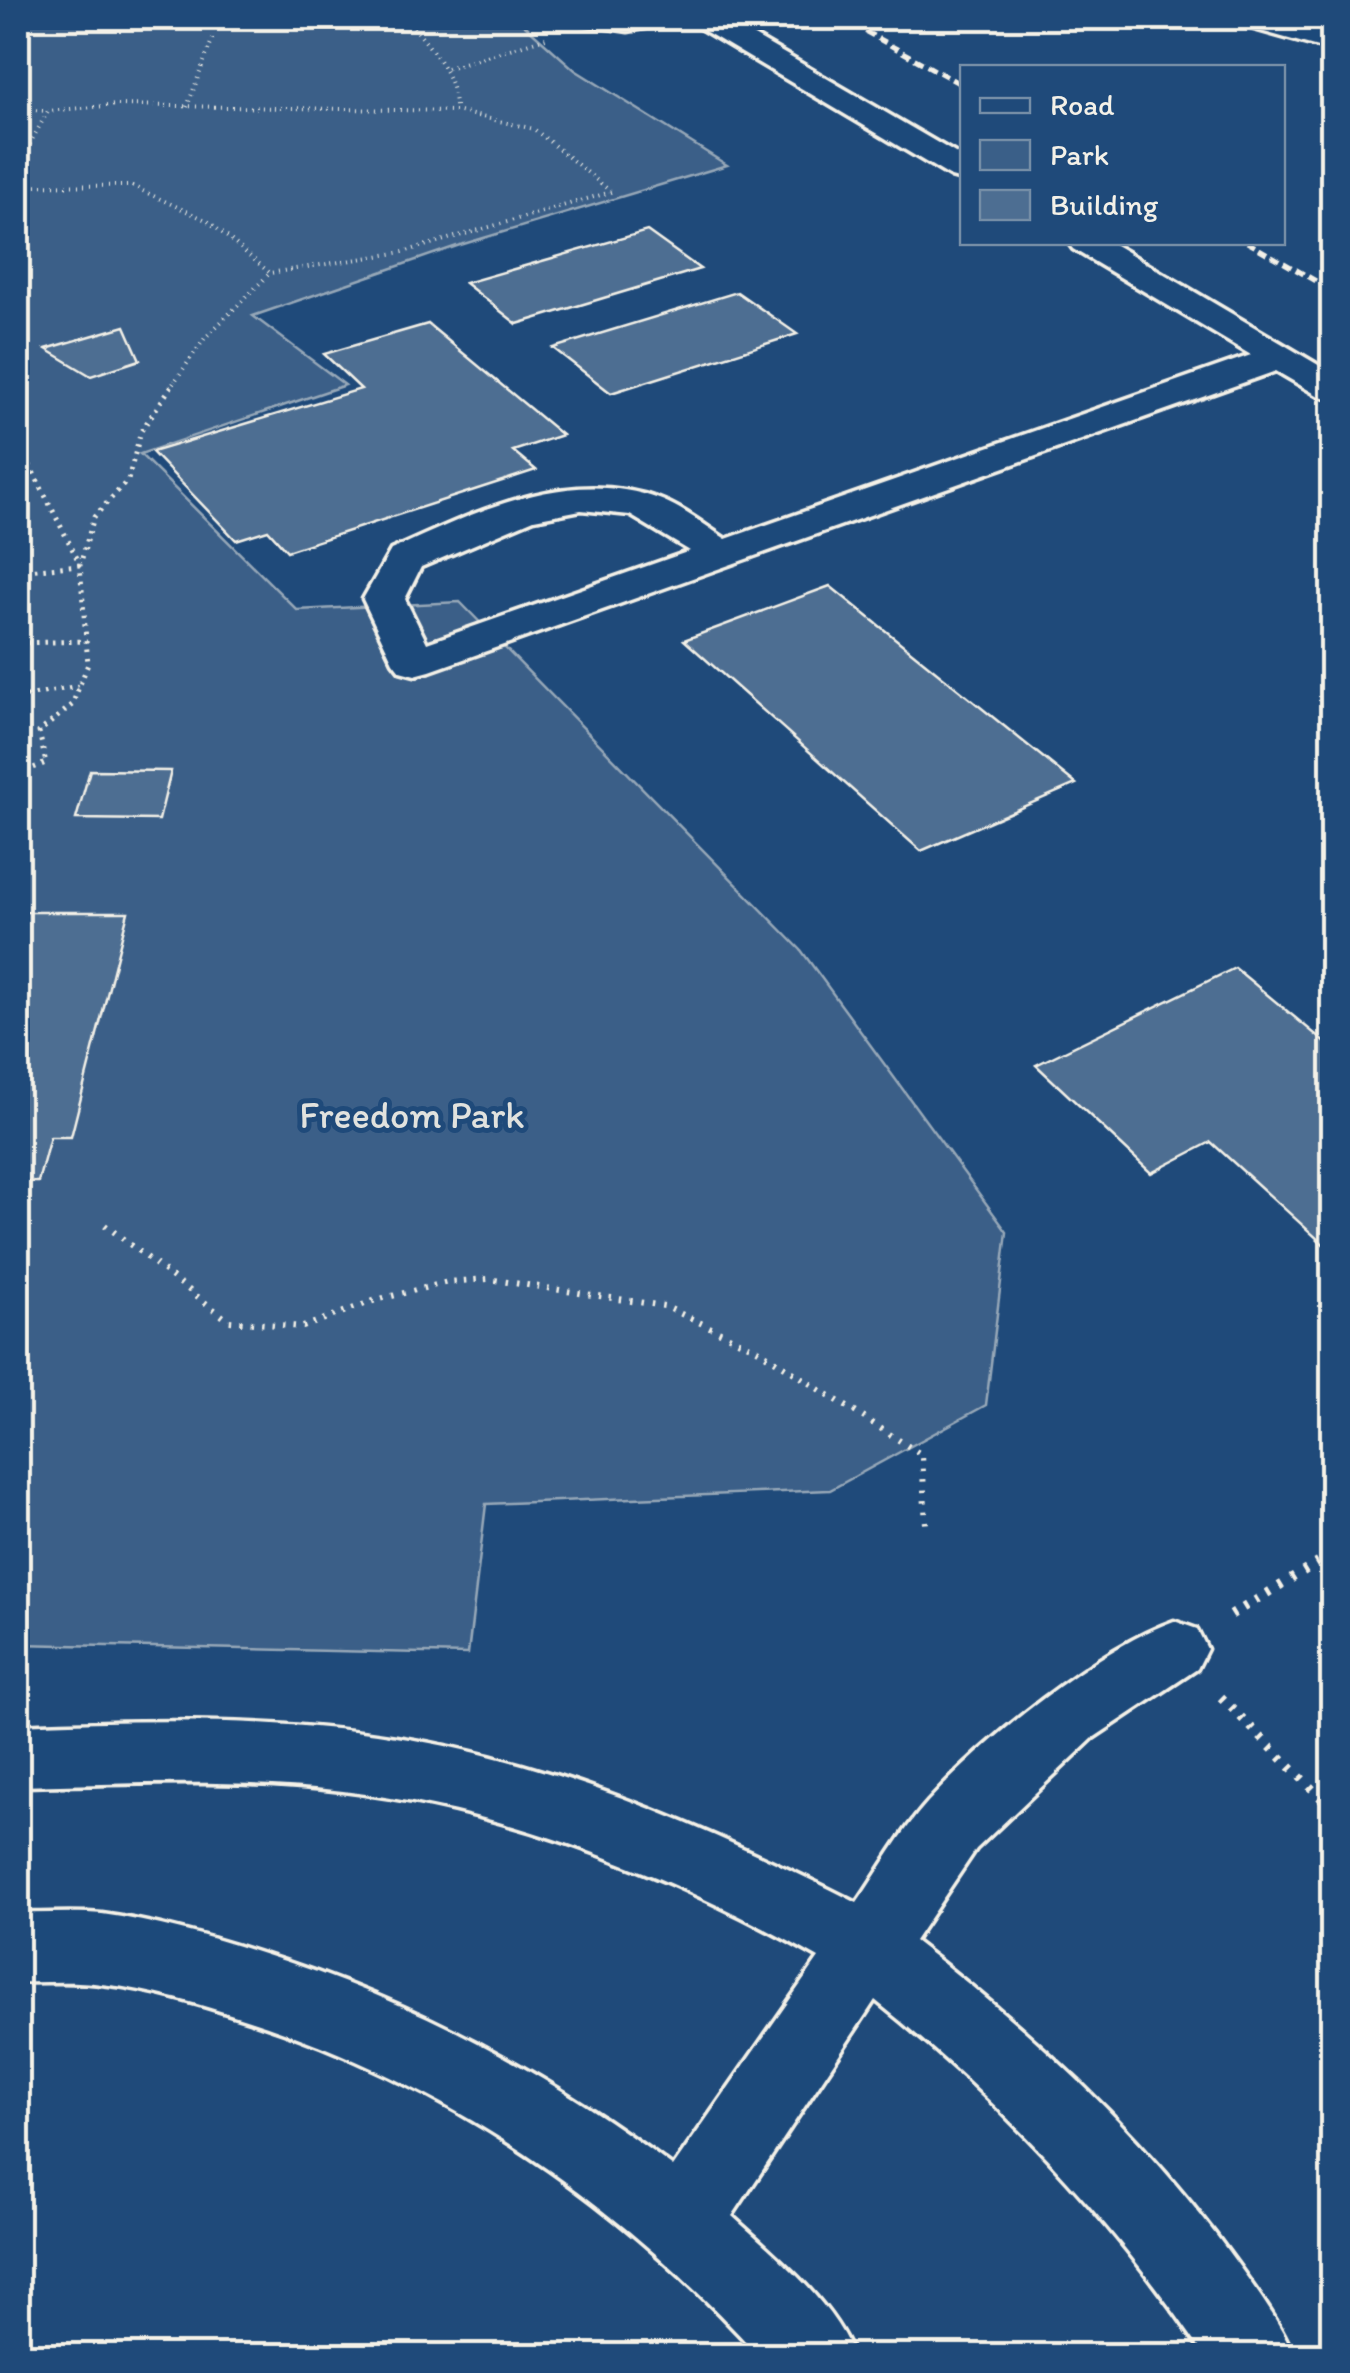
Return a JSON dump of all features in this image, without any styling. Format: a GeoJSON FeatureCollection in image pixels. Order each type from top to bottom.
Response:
{"type":"FeatureCollection","features":[{"type":"Feature","properties":{"kind":"street"},"geometry":{"type":"LineString","coordinates":[[597,19],[628,22],[657,18]]}},
{"type":"Feature","properties":{"kind":"street"},"geometry":{"type":"LineString","coordinates":[[703,18],[960,169]]}},
{"type":"Feature","properties":{"kind":"street"},"geometry":{"type":"LineString","coordinates":[[1246,18],[1332,42]]}},
{"type":"Feature","properties":{"kind":"street"},"geometry":{"type":"LineString","coordinates":[[1090,245],[1332,388]]}},
{"type":"Feature","properties":{"kind":"street"},"geometry":{"type":"LineString","coordinates":[[722,554],[642,506],[593,498],[520,510],[405,559],[384,599],[415,662],[722,554],[1280,357]]}},
{"type":"Feature","properties":{"kind":"street"},"geometry":{"type":"LineString","coordinates":[[681,2223],[952,1826],[1069,1717],[1174,1649]]}},
{"type":"Feature","properties":{"kind":"street"},"geometry":{"type":"LineString","coordinates":[[18,1755],[250,1754],[343,1760],[454,1779],[564,1808],[671,1848],[868,1949],[979,2043],[1078,2135],[1171,2240],[1254,2356]]}},
{"type":"Feature","properties":{"kind":"street"},"geometry":{"type":"LineString","coordinates":[[18,1948],[105,1949],[226,1976],[344,2017],[460,2070],[572,2138],[681,2223],[786,2322],[814,2356]]}},
{"type":"Feature","properties":{"kind":"path"},"geometry":{"type":"LineString","coordinates":[[406,18],[446,68],[458,96],[456,111]]}},
{"type":"Feature","properties":{"kind":"path"},"geometry":{"type":"LineString","coordinates":[[446,68],[597,19]]}},
{"type":"Feature","properties":{"kind":"path"},"geometry":{"type":"LineString","coordinates":[[187,107],[214,35]]}},
{"type":"Feature","properties":{"kind":"path"},"geometry":{"type":"LineString","coordinates":[[18,108],[48,111],[117,105],[456,111],[534,129],[611,192],[403,252],[270,272],[205,338],[141,430],[128,480],[94,518],[80,565]]}},
{"type":"Feature","properties":{"kind":"path"},"geometry":{"type":"LineString","coordinates":[[18,165],[48,111]]}},
{"type":"Feature","properties":{"kind":"path"},"geometry":{"type":"LineString","coordinates":[[18,184],[132,186],[208,221],[270,272]]}},
{"type":"Feature","properties":{"kind":"path"},"geometry":{"type":"LineString","coordinates":[[18,442],[80,565],[88,664],[72,705],[39,732],[46,763],[18,774]]}},
{"type":"Feature","properties":{"kind":"path"},"geometry":{"type":"LineString","coordinates":[[18,571],[80,565]]}},
{"type":"Feature","properties":{"kind":"path"},"geometry":{"type":"LineString","coordinates":[[18,643],[87,641]]}},
{"type":"Feature","properties":{"kind":"path"},"geometry":{"type":"LineString","coordinates":[[18,698],[80,686]]}},
{"type":"Feature","properties":{"kind":"path"},"geometry":{"type":"LineString","coordinates":[[105,1225],[229,1321],[303,1327],[394,1295],[448,1282],[488,1279],[664,1306],[758,1349],[922,1456],[926,1526]]}},
{"type":"Feature","properties":{"kind":"path"},"geometry":{"type":"LineString","coordinates":[[1332,1554],[1174,1649],[1332,1809]]}},
{"type":"Feature","properties":{"kind":"green space","name":"Freedom Park"},"geometry":{"type":"Polygon","coordinates":[[[18,18],[517,18],[575,70],[727,165],[457,246],[253,316],[345,385],[140,454],[297,610],[460,602],[801,950],[1007,1232],[986,1405],[830,1490],[486,1504],[468,1654],[18,1644],[18,18]]]}},
{"type":"Feature","properties":{"kind":"building"},"geometry":{"type":"Polygon","coordinates":[[[647,231],[700,269],[517,324],[465,283],[647,231]]]}},
{"type":"Feature","properties":{"kind":"building"},"geometry":{"type":"Polygon","coordinates":[[[737,292],[797,334],[611,393],[553,348],[737,292]]]}},
{"type":"Feature","properties":{"kind":"building"},"geometry":{"type":"Polygon","coordinates":[[[428,324],[562,435],[513,451],[536,470],[287,551],[268,530],[236,540],[152,452],[361,389],[324,354],[428,324]]]}},
{"type":"Feature","properties":{"kind":"building"},"geometry":{"type":"Polygon","coordinates":[[[125,326],[140,360],[91,376],[46,349],[125,326]]]}},
{"type":"Feature","properties":{"kind":"building"},"geometry":{"type":"Polygon","coordinates":[[[830,586],[1076,784],[921,851],[684,640],[830,586]]]}},
{"type":"Feature","properties":{"kind":"building"},"geometry":{"type":"Polygon","coordinates":[[[90,770],[171,771],[159,820],[76,819],[90,770]]]}},
{"type":"Feature","properties":{"kind":"building"},"geometry":{"type":"Polygon","coordinates":[[[20,912],[128,912],[71,1137],[50,1137],[38,1182],[18,1182],[20,912]]]}},
{"type":"Feature","properties":{"kind":"building"},"geometry":{"type":"Polygon","coordinates":[[[1235,968],[1332,1048],[1332,1252],[1211,1142],[1151,1173],[1036,1065],[1235,968]]]}},
{"type":"Feature","properties":{"kind":"railway"},"geometry":{"type":"LineString","coordinates":[[841,18],[960,84]]}},
{"type":"Feature","properties":{"kind":"railway"},"geometry":{"type":"LineString","coordinates":[[1252,245],[1332,290]]}}]}
